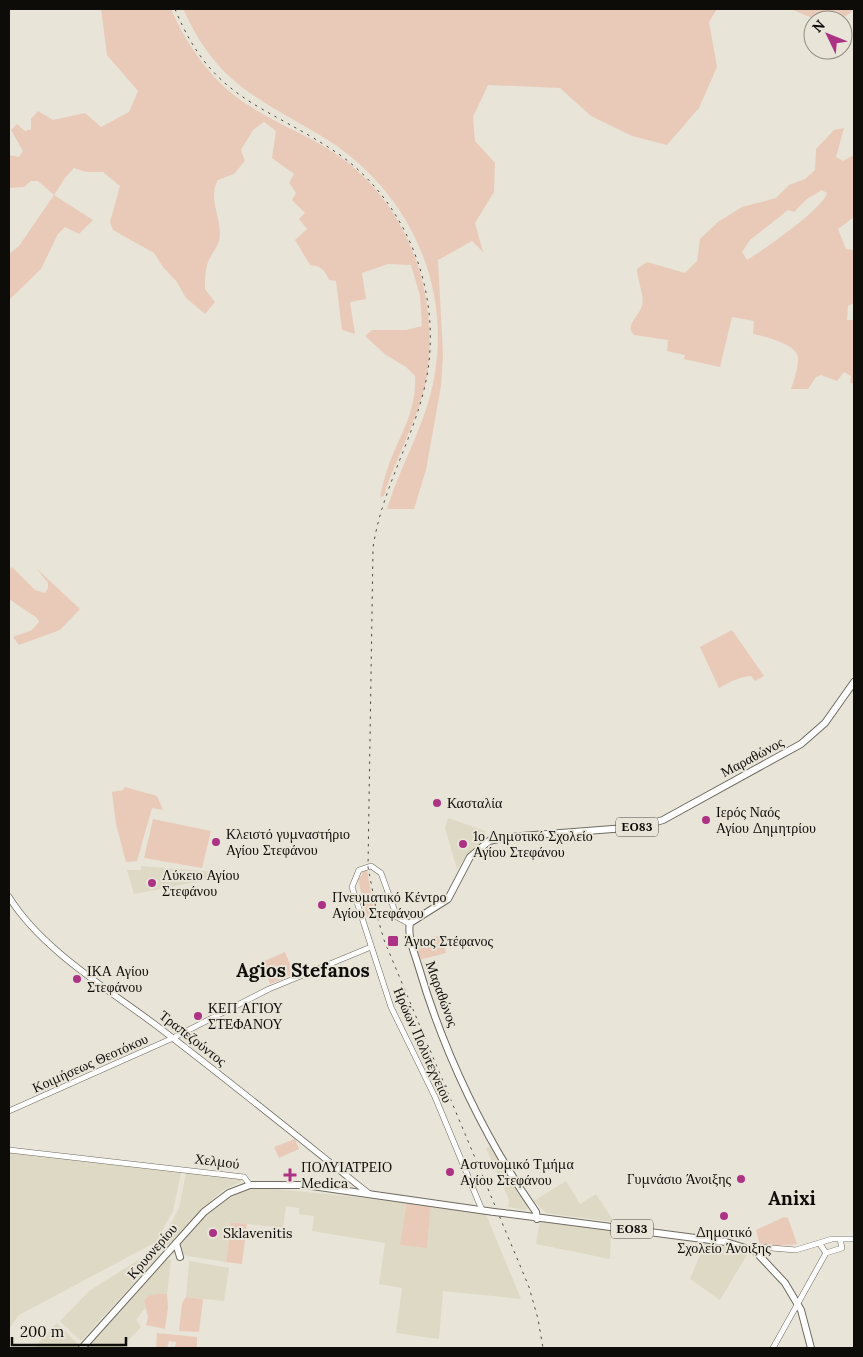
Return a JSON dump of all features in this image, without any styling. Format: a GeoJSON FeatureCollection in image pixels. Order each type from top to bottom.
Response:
{"type":"FeatureCollection","features":[{"type":"Feature","properties":{"kind":"main road","name":"Μαραθώνος"},"geometry":{"type":"LineString","coordinates":[[537,1219],[536,1212],[496,1147],[447,1044],[423,982],[411,941],[410,924],[448,899],[467,861],[485,843],[507,837],[602,831],[658,822],[775,760],[801,744],[824,723],[854,682]]}},
{"type":"Feature","properties":{"kind":"main road","name":"Τραπεζούντος"},"geometry":{"type":"LineString","coordinates":[[9,897],[22,917],[49,944],[173,1038],[368,1193]]}},
{"type":"Feature","properties":{"kind":"main road","name":"Χελμού"},"geometry":{"type":"LineString","coordinates":[[250,1185],[305,1185],[537,1219]]}},
{"type":"Feature","properties":{"kind":"main road","name":"Κρυονερίου"},"geometry":{"type":"LineString","coordinates":[[82,1348],[215,1202],[229,1193],[250,1185]]}},
{"type":"Feature","properties":{"kind":"main road","name":"ΕΟ83"},"geometry":{"type":"LineString","coordinates":[[537,1219],[726,1242],[758,1253]]}},
{"type":"Feature","properties":{"kind":"main road"},"geometry":{"type":"LineString","coordinates":[[176,1243],[180,1256]]}},
{"type":"Feature","properties":{"kind":"main road"},"geometry":{"type":"LineString","coordinates":[[758,1253],[785,1283],[799,1305],[810,1348]]}},
{"type":"Feature","properties":{"kind":"street","name":"Ηρώων Πολυτεχνείου"},"geometry":{"type":"LineString","coordinates":[[410,924],[401,921],[396,915],[382,876],[377,869],[371,866],[362,868],[355,876],[352,887],[392,1007],[435,1096],[482,1210]]}},
{"type":"Feature","properties":{"kind":"street","name":"Κοιμήσεως Θεοτόκου"},"geometry":{"type":"LineString","coordinates":[[9,1111],[173,1038],[269,989],[371,947]]}},
{"type":"Feature","properties":{"kind":"street","name":"Χελμού"},"geometry":{"type":"LineString","coordinates":[[9,1150],[244,1177],[250,1185]]}},
{"type":"Feature","properties":{"kind":"street"},"geometry":{"type":"LineString","coordinates":[[758,1253],[760,1248],[796,1250],[832,1239],[854,1239]]}},
{"type":"Feature","properties":{"kind":"street"},"geometry":{"type":"LineString","coordinates":[[773,1348],[799,1305],[826,1253],[842,1248],[840,1239]]}},
{"type":"Feature","properties":{"kind":"street"},"geometry":{"type":"LineString","coordinates":[[820,1244],[826,1253]]}},
{"type":"Feature","properties":{"kind":"shaded area"},"geometry":{"type":"Polygon","coordinates":[[[101,9],[171,9],[193,50],[223,86],[248,105],[328,149],[355,168],[377,192],[396,218],[411,247],[421,278],[428,310],[430,342],[424,391],[384,496],[380,497],[386,473],[413,402],[415,376],[406,367],[386,355],[365,336],[372,330],[406,330],[422,326],[420,296],[411,265],[388,264],[362,273],[366,299],[350,302],[355,334],[342,330],[336,281],[329,280],[324,271],[317,266],[310,265],[295,240],[307,229],[299,219],[305,213],[292,200],[296,193],[289,183],[294,174],[272,158],[276,131],[264,122],[253,130],[241,150],[245,161],[234,174],[218,180],[215,186],[214,200],[220,227],[220,238],[207,265],[205,289],[215,302],[205,314],[186,298],[177,282],[163,267],[154,253],[113,230],[110,222],[120,186],[103,172],[86,172],[74,168],[54,195],[38,181],[31,181],[24,187],[9,188],[9,155],[19,157],[23,151],[11,130],[17,124],[25,131],[31,129],[31,119],[38,111],[53,120],[85,113],[101,127],[129,112],[138,91],[107,55],[101,9]]]}},
{"type":"Feature","properties":{"kind":"shaded area"},"geometry":{"type":"Polygon","coordinates":[[[183,9],[717,9],[709,22],[717,67],[699,108],[667,145],[632,136],[591,116],[560,88],[488,85],[473,117],[475,141],[495,163],[494,192],[475,223],[483,252],[472,241],[438,260],[443,354],[441,386],[426,470],[414,509],[387,509],[424,416],[433,384],[438,346],[436,310],[429,274],[416,240],[399,209],[376,180],[349,155],[318,134],[255,97],[223,70],[209,54],[183,9]]]}},
{"type":"Feature","properties":{"kind":"shaded area"},"geometry":{"type":"Polygon","coordinates":[[[792,9],[854,9],[803,10],[803,14],[792,9]]]}},
{"type":"Feature","properties":{"kind":"shaded area"},"geometry":{"type":"Polygon","coordinates":[[[844,128],[836,157],[843,161],[854,155],[854,217],[838,229],[846,249],[854,250],[854,303],[848,306],[847,320],[854,320],[854,384],[850,383],[851,376],[844,372],[837,381],[821,375],[816,377],[808,389],[791,389],[798,365],[796,352],[779,341],[753,334],[754,321],[732,317],[720,367],[684,359],[685,355],[667,351],[668,340],[634,335],[631,332],[631,325],[643,302],[637,269],[647,262],[685,273],[697,261],[700,239],[718,222],[742,207],[776,198],[789,185],[805,179],[815,170],[816,149],[834,130],[844,128]],[[822,190],[807,199],[794,212],[788,210],[750,240],[742,252],[747,260],[804,219],[823,200],[827,193],[822,190]]]}},
{"type":"Feature","properties":{"kind":"shaded area"},"geometry":{"type":"Polygon","coordinates":[[[54,195],[93,220],[79,234],[65,227],[58,234],[41,269],[9,300],[9,254],[19,246],[54,195]]]}},
{"type":"Feature","properties":{"kind":"shaded area"},"geometry":{"type":"Polygon","coordinates":[[[12,567],[35,590],[45,593],[48,583],[36,568],[80,609],[60,630],[19,645],[13,637],[32,630],[39,622],[37,618],[9,599],[9,570],[12,567]]]}},
{"type":"Feature","properties":{"kind":"shaded area"},"geometry":{"type":"Polygon","coordinates":[[[732,630],[764,676],[755,681],[751,676],[742,677],[719,688],[700,647],[732,630]]]}},
{"type":"Feature","properties":{"kind":"shaded area"},"geometry":{"type":"Polygon","coordinates":[[[125,787],[157,796],[163,810],[152,808],[137,861],[126,862],[116,824],[112,792],[123,790],[125,787]]]}},
{"type":"Feature","properties":{"kind":"shaded area","name":"1ο Δημοτικό Σχολείο Αγίου Στεφάνου"},"geometry":{"type":"Polygon","coordinates":[[[448,818],[485,831],[484,840],[468,853],[457,869],[445,828],[448,818]]]}},
{"type":"Feature","properties":{"kind":"shaded area"},"geometry":{"type":"Polygon","coordinates":[[[153,819],[211,831],[202,868],[144,858],[153,819]]]}},
{"type":"Feature","properties":{"kind":"shaded area"},"geometry":{"type":"Polygon","coordinates":[[[141,866],[216,872],[216,878],[134,894],[127,870],[141,870],[141,866]]]}},
{"type":"Feature","properties":{"kind":"shaded area"},"geometry":{"type":"Polygon","coordinates":[[[367,870],[375,916],[367,918],[358,879],[362,872],[367,870]]]}},
{"type":"Feature","properties":{"kind":"shaded area"},"geometry":{"type":"Polygon","coordinates":[[[442,935],[446,953],[419,960],[415,942],[442,935]]]}},
{"type":"Feature","properties":{"kind":"shaded area"},"geometry":{"type":"Polygon","coordinates":[[[285,952],[294,974],[270,984],[262,962],[285,952]]]}},
{"type":"Feature","properties":{"kind":"shaded area"},"geometry":{"type":"Polygon","coordinates":[[[295,1139],[299,1149],[279,1158],[274,1147],[295,1139]]]}},
{"type":"Feature","properties":{"kind":"shaded area"},"geometry":{"type":"Polygon","coordinates":[[[493,1145],[528,1203],[529,1208],[525,1210],[508,1207],[509,1200],[486,1148],[493,1145]]]}},
{"type":"Feature","properties":{"kind":"shaded area"},"geometry":{"type":"Polygon","coordinates":[[[9,1152],[181,1173],[173,1211],[156,1242],[19,1315],[9,1329],[9,1152]]]}},
{"type":"Feature","properties":{"kind":"shaded area"},"geometry":{"type":"Polygon","coordinates":[[[186,1173],[240,1178],[241,1182],[223,1190],[163,1250],[159,1246],[179,1208],[186,1173]]]}},
{"type":"Feature","properties":{"kind":"shaded area"},"geometry":{"type":"Polygon","coordinates":[[[566,1181],[580,1204],[596,1194],[614,1222],[552,1214],[545,1212],[534,1201],[566,1181]]]}},
{"type":"Feature","properties":{"kind":"shaded area"},"geometry":{"type":"Polygon","coordinates":[[[256,1187],[407,1202],[427,1248],[431,1205],[485,1212],[521,1299],[443,1291],[439,1339],[396,1333],[402,1288],[379,1284],[385,1243],[312,1231],[314,1216],[299,1214],[299,1208],[286,1206],[283,1228],[231,1222],[226,1262],[169,1253],[214,1206],[236,1193],[256,1187]]]}},
{"type":"Feature","properties":{"kind":"shaded area"},"geometry":{"type":"Polygon","coordinates":[[[407,1202],[431,1205],[427,1248],[400,1245],[407,1202]]]}},
{"type":"Feature","properties":{"kind":"shaded area"},"geometry":{"type":"Polygon","coordinates":[[[784,1217],[788,1218],[797,1244],[760,1246],[756,1230],[784,1217]]]}},
{"type":"Feature","properties":{"kind":"shaded area"},"geometry":{"type":"Polygon","coordinates":[[[540,1220],[611,1230],[610,1259],[536,1244],[540,1220]]]}},
{"type":"Feature","properties":{"kind":"shaded area"},"geometry":{"type":"Polygon","coordinates":[[[231,1222],[247,1224],[242,1264],[226,1262],[231,1222]]]}},
{"type":"Feature","properties":{"kind":"shaded area"},"geometry":{"type":"Polygon","coordinates":[[[705,1243],[730,1247],[748,1253],[720,1300],[690,1279],[705,1243]]]}},
{"type":"Feature","properties":{"kind":"shaded area"},"geometry":{"type":"Polygon","coordinates":[[[156,1249],[160,1254],[81,1341],[60,1321],[89,1291],[156,1249]]]}},
{"type":"Feature","properties":{"kind":"shaded area"},"geometry":{"type":"Polygon","coordinates":[[[165,1259],[171,1260],[167,1294],[148,1296],[144,1301],[145,1308],[136,1320],[141,1327],[121,1348],[87,1348],[165,1259]]]}},
{"type":"Feature","properties":{"kind":"shaded area"},"geometry":{"type":"Polygon","coordinates":[[[189,1261],[229,1268],[224,1301],[186,1297],[189,1261]]]}},
{"type":"Feature","properties":{"kind":"shaded area"},"geometry":{"type":"Polygon","coordinates":[[[167,1294],[168,1308],[165,1329],[146,1325],[148,1317],[144,1301],[148,1296],[167,1294]]]}},
{"type":"Feature","properties":{"kind":"shaded area"},"geometry":{"type":"Polygon","coordinates":[[[186,1297],[203,1299],[199,1332],[179,1331],[182,1303],[186,1297]]]}},
{"type":"Feature","properties":{"kind":"shaded area"},"geometry":{"type":"Polygon","coordinates":[[[57,1323],[79,1345],[77,1348],[34,1348],[57,1323]]]}},
{"type":"Feature","properties":{"kind":"shaded area"},"geometry":{"type":"Polygon","coordinates":[[[157,1333],[197,1337],[197,1348],[175,1348],[176,1342],[169,1341],[167,1348],[156,1348],[157,1333]]]}},
{"type":"Feature","properties":{"kind":"railway"},"geometry":{"type":"LineString","coordinates":[[175,9],[190,40],[206,64],[224,83],[244,98],[340,155],[362,173],[380,193],[396,216],[409,241],[419,267],[430,321],[430,349],[427,375],[413,425],[378,522],[373,548],[368,867],[384,940],[529,1287],[538,1319],[543,1348]]}},
{"type":"Feature","properties":{"kind":"place","name":"Κασταλία"},"geometry":{"type":"Point","coordinates":[437,803]}},
{"type":"Feature","properties":{"kind":"place","name":"Ιερός Ναός Αγίου Δημητρίου"},"geometry":{"type":"Point","coordinates":[706,820]}},
{"type":"Feature","properties":{"kind":"place","name":"Κλειστό γυμναστήριο Αγίου Στεφάνου"},"geometry":{"type":"Point","coordinates":[216,842]}},
{"type":"Feature","properties":{"kind":"place","name":"1ο Δημοτικό Σχολείο Αγίου Στεφάνου"},"geometry":{"type":"Point","coordinates":[463,844]}},
{"type":"Feature","properties":{"kind":"place","name":"Λύκειο Αγίου Στεφάνου"},"geometry":{"type":"Point","coordinates":[152,883]}},
{"type":"Feature","properties":{"kind":"place","name":"Πνευματικό Κέντρο Αγίου Στεφάνου"},"geometry":{"type":"Point","coordinates":[322,905]}},
{"type":"Feature","properties":{"kind":"place","name":"Άγιος Στέφανος"},"geometry":{"type":"Point","coordinates":[393,941]}},
{"type":"Feature","properties":{"kind":"place","name":"ΙΚΑ Αγίου Στεφάνου"},"geometry":{"type":"Point","coordinates":[77,979]}},
{"type":"Feature","properties":{"kind":"place","name":"ΚΕΠ ΑΓΙΟΥ ΣΤΕΦΑΝΟΥ"},"geometry":{"type":"Point","coordinates":[198,1016]}},
{"type":"Feature","properties":{"kind":"place","name":"Αστυνομικό Τμήμα Αγίου Στεφάνου"},"geometry":{"type":"Point","coordinates":[450,1172]}},
{"type":"Feature","properties":{"kind":"place","name":"ΠΟΛΥΙΑΤΡΕΙΟ Medica"},"geometry":{"type":"Point","coordinates":[290,1175]}},
{"type":"Feature","properties":{"kind":"place","name":"Γυμνάσιο Άνοιξης"},"geometry":{"type":"Point","coordinates":[741,1179]}},
{"type":"Feature","properties":{"kind":"place","name":"Δημοτικό Σχολείο Άνοιξης"},"geometry":{"type":"Point","coordinates":[724,1216]}},
{"type":"Feature","properties":{"kind":"place","name":"Sklavenitis"},"geometry":{"type":"Point","coordinates":[213,1233]}},
{"type":"Feature","properties":{"kind":"district","name":"Agios Stefanos"},"geometry":{"type":"Point","coordinates":[303,970]}},
{"type":"Feature","properties":{"kind":"district","name":"Anixi"},"geometry":{"type":"Point","coordinates":[792,1198]}}]}
